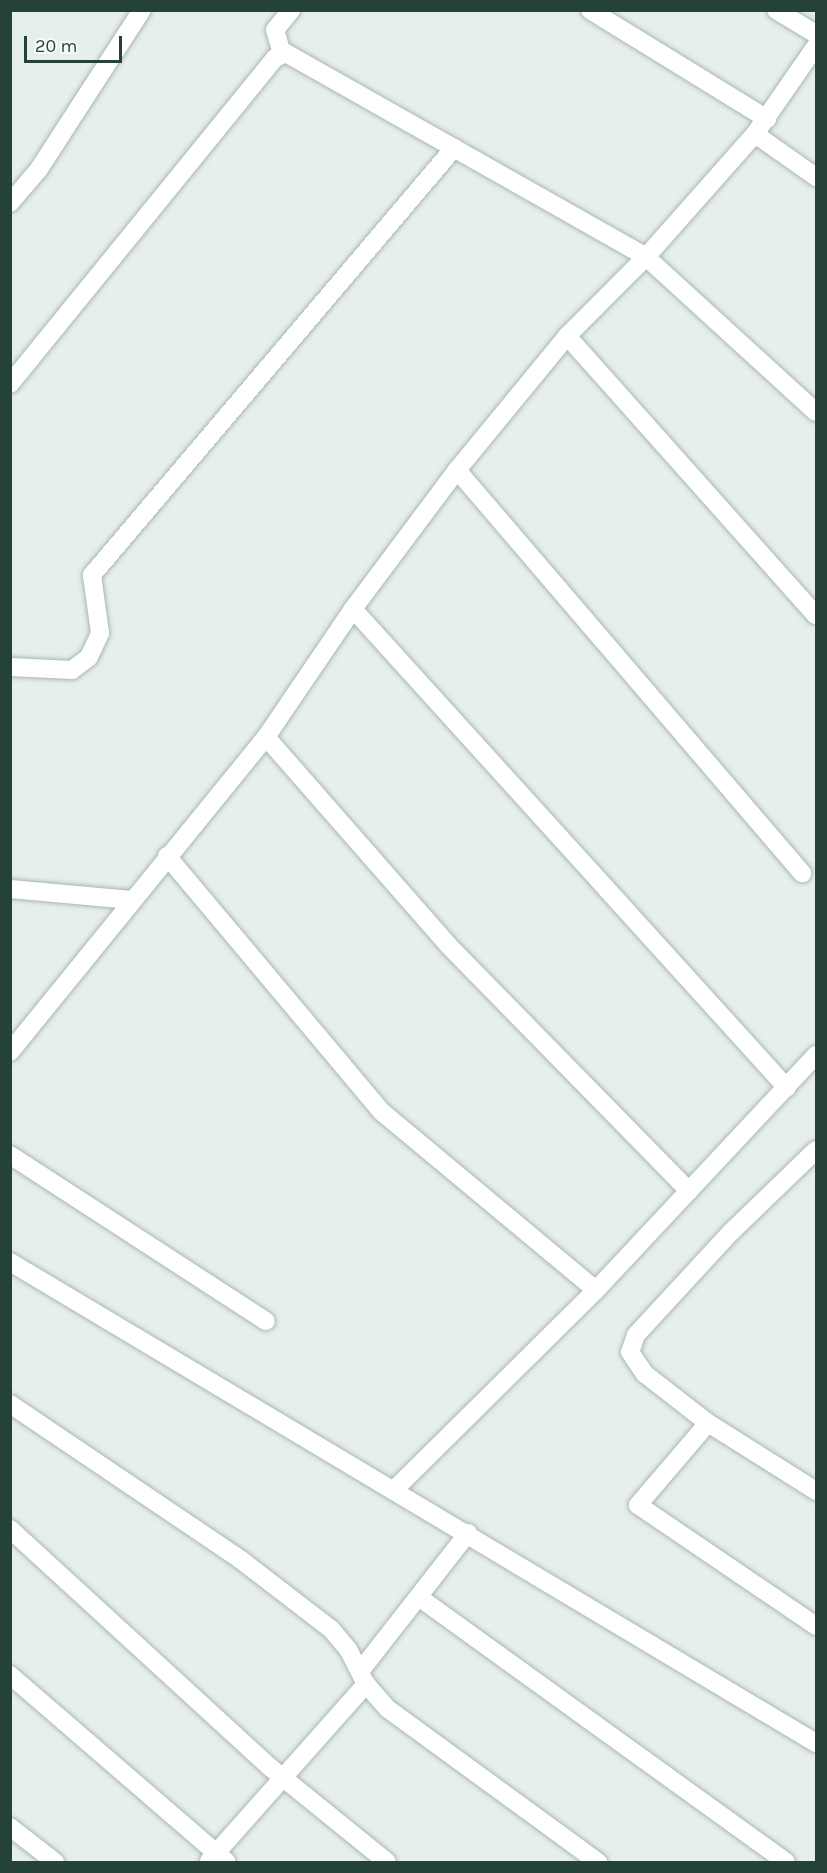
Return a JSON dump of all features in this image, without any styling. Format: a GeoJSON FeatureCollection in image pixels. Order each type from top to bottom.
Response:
{"type":"FeatureCollection","features":[{"type":"Feature","properties":{"kind":"street"},"geometry":{"type":"LineString","coordinates":[[10,203],[39,169],[142,10]]}},
{"type":"Feature","properties":{"kind":"street"},"geometry":{"type":"LineString","coordinates":[[282,54],[275,30],[291,10]]}},
{"type":"Feature","properties":{"kind":"street"},"geometry":{"type":"LineString","coordinates":[[590,10],[767,118]]}},
{"type":"Feature","properties":{"kind":"street"},"geometry":{"type":"LineString","coordinates":[[776,10],[816,34]]}},
{"type":"Feature","properties":{"kind":"street"},"geometry":{"type":"LineString","coordinates":[[10,1052],[266,737],[353,609],[457,470],[567,336],[646,257],[755,134],[816,46]]}},
{"type":"Feature","properties":{"kind":"street"},"geometry":{"type":"LineString","coordinates":[[282,54],[295,56],[646,257],[816,412]]}},
{"type":"Feature","properties":{"kind":"street"},"geometry":{"type":"LineString","coordinates":[[10,384],[282,54]]}},
{"type":"Feature","properties":{"kind":"street"},"geometry":{"type":"LineString","coordinates":[[755,134],[816,177]]}},
{"type":"Feature","properties":{"kind":"street"},"geometry":{"type":"LineString","coordinates":[[10,667],[72,670],[89,657],[99,633],[92,574],[454,148]]}},
{"type":"Feature","properties":{"kind":"street"},"geometry":{"type":"LineString","coordinates":[[567,336],[816,615]]}},
{"type":"Feature","properties":{"kind":"street"},"geometry":{"type":"LineString","coordinates":[[457,470],[802,873]]}},
{"type":"Feature","properties":{"kind":"street"},"geometry":{"type":"LineString","coordinates":[[353,609],[787,1088]]}},
{"type":"Feature","properties":{"kind":"street"},"geometry":{"type":"LineString","coordinates":[[266,737],[448,946],[689,1191]]}},
{"type":"Feature","properties":{"kind":"street"},"geometry":{"type":"LineString","coordinates":[[167,856],[382,1112],[596,1290]]}},
{"type":"Feature","properties":{"kind":"street"},"geometry":{"type":"LineString","coordinates":[[10,889],[132,900]]}},
{"type":"Feature","properties":{"kind":"street"},"geometry":{"type":"LineString","coordinates":[[395,1489],[596,1290],[816,1055]]}},
{"type":"Feature","properties":{"kind":"street"},"geometry":{"type":"LineString","coordinates":[[816,1150],[731,1232],[631,1344],[633,1359],[645,1374],[708,1423],[816,1491]]}},
{"type":"Feature","properties":{"kind":"street"},"geometry":{"type":"LineString","coordinates":[[10,1155],[266,1321]]}},
{"type":"Feature","properties":{"kind":"street"},"geometry":{"type":"LineString","coordinates":[[10,1262],[395,1489],[816,1743]]}},
{"type":"Feature","properties":{"kind":"street"},"geometry":{"type":"LineString","coordinates":[[10,1404],[241,1560],[331,1629],[363,1677],[403,1720],[598,1863]]}},
{"type":"Feature","properties":{"kind":"street"},"geometry":{"type":"LineString","coordinates":[[708,1423],[638,1505],[816,1626]]}},
{"type":"Feature","properties":{"kind":"street"},"geometry":{"type":"LineString","coordinates":[[10,1529],[281,1777],[387,1863]]}},
{"type":"Feature","properties":{"kind":"street"},"geometry":{"type":"LineString","coordinates":[[10,1675],[217,1859],[363,1677],[468,1533]]}},
{"type":"Feature","properties":{"kind":"street"},"geometry":{"type":"LineString","coordinates":[[420,1598],[786,1863]]}},
{"type":"Feature","properties":{"kind":"street"},"geometry":{"type":"LineString","coordinates":[[10,1827],[55,1863]]}}]}
